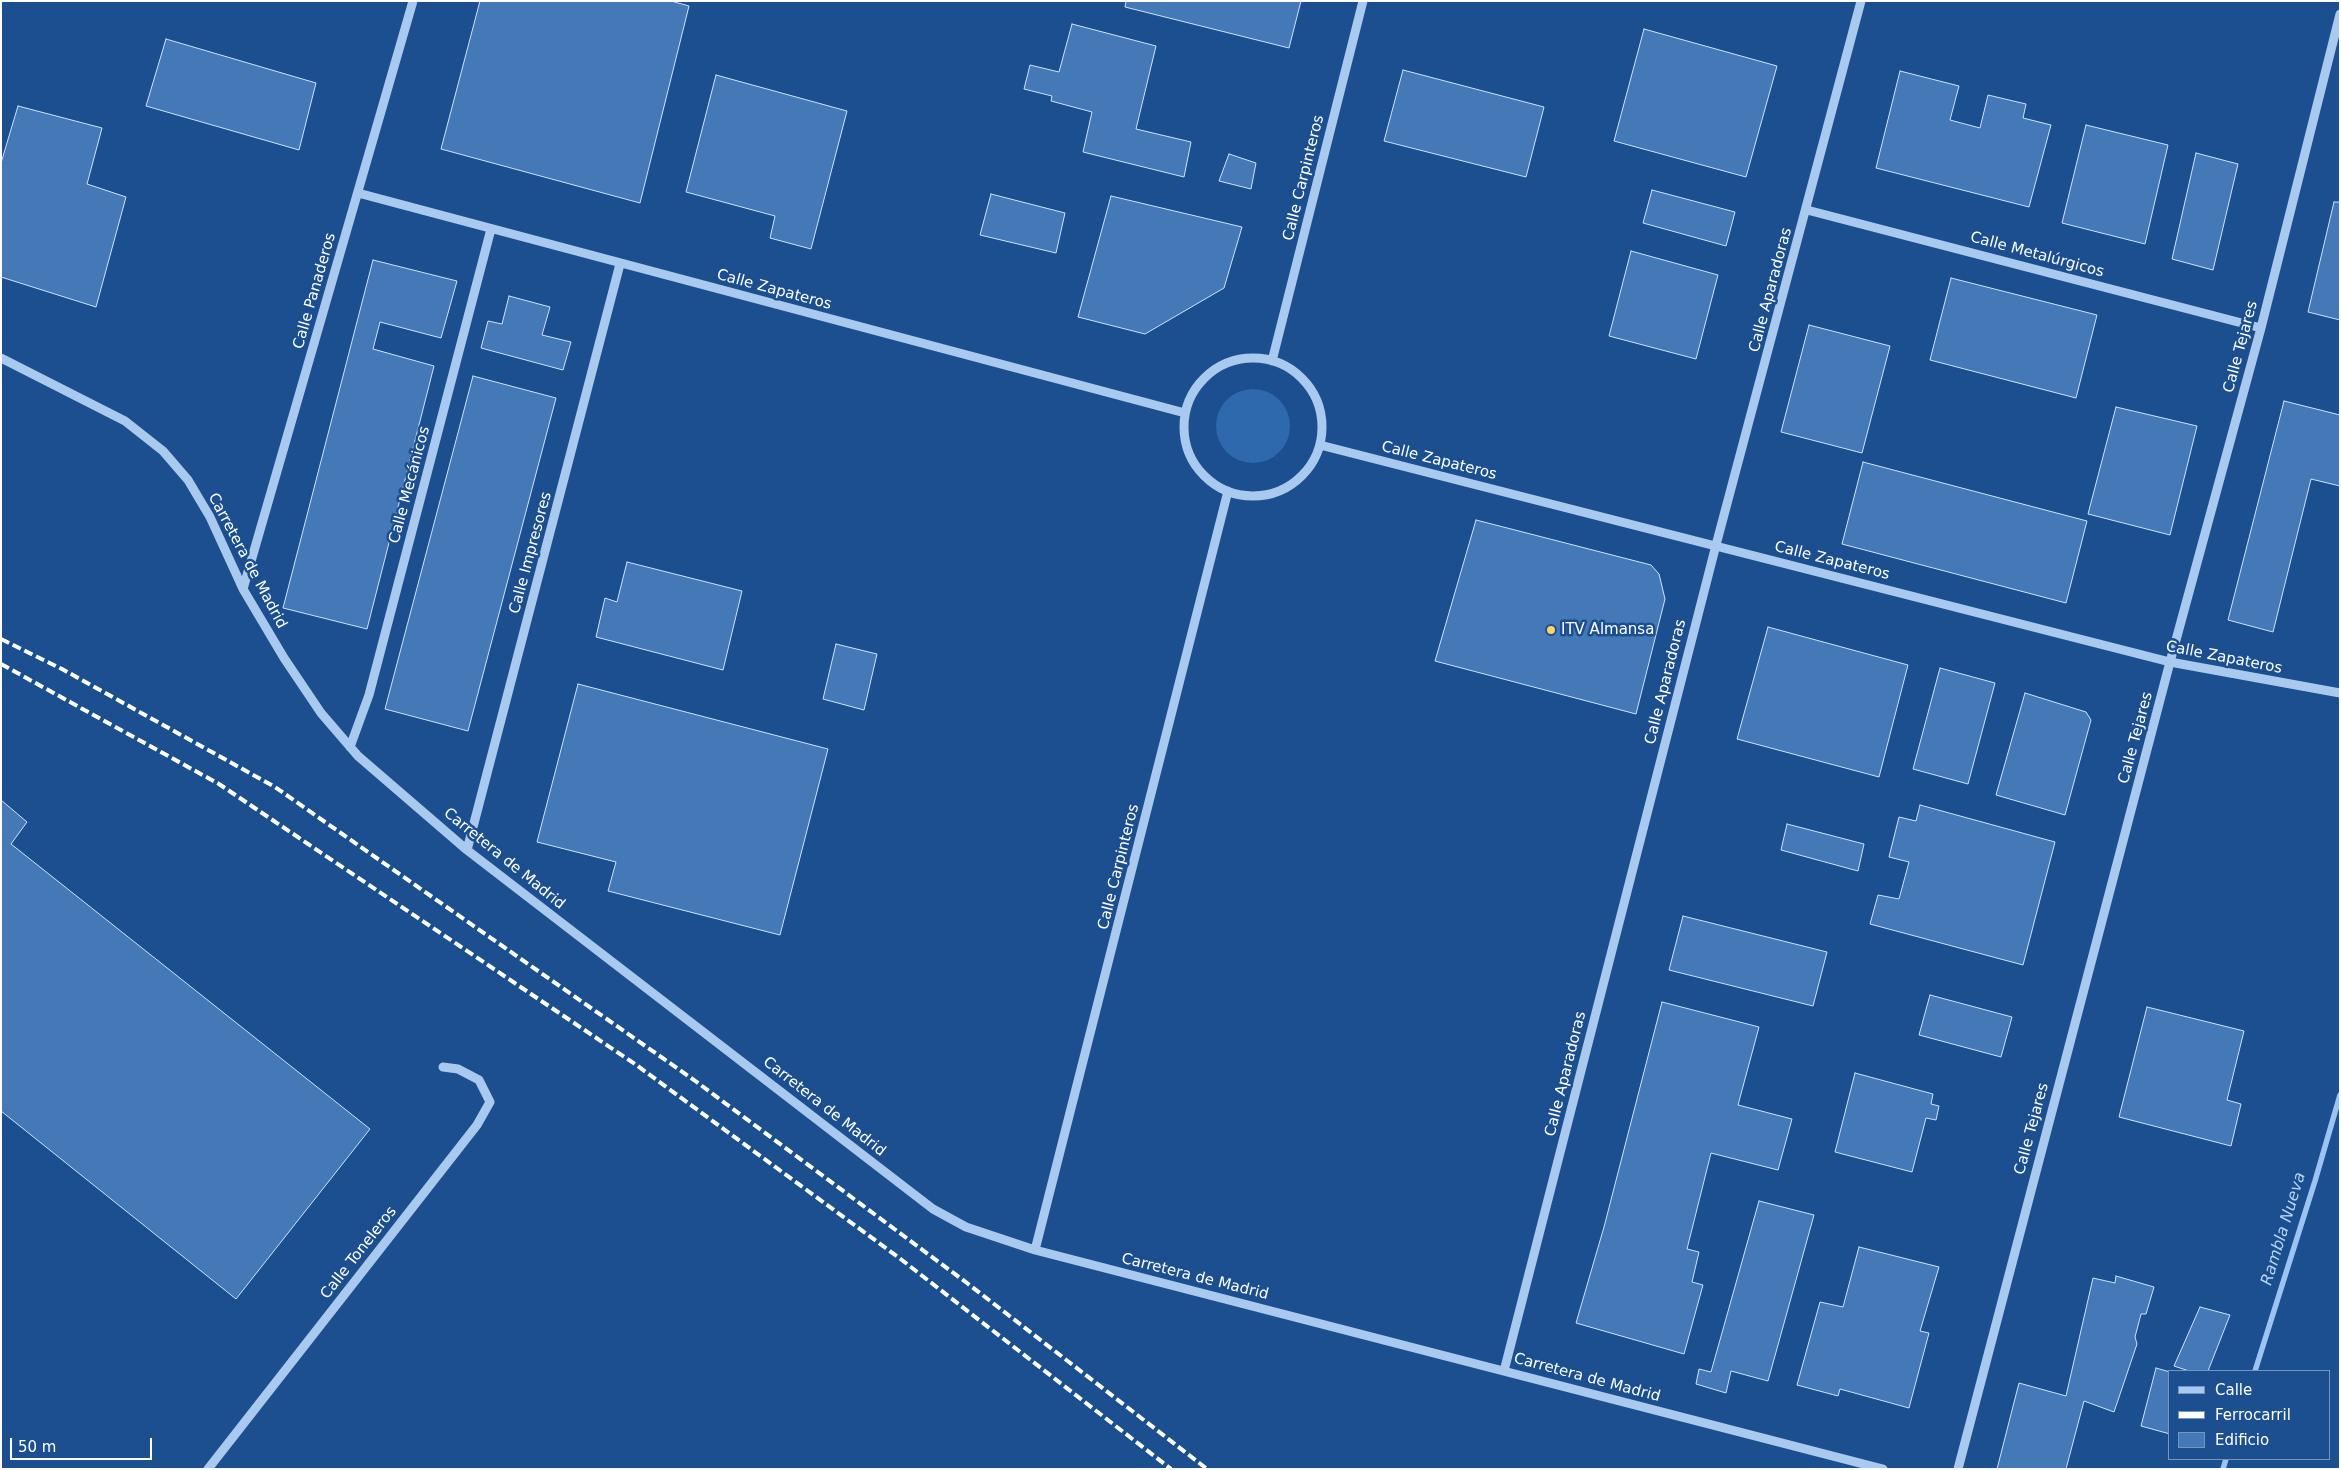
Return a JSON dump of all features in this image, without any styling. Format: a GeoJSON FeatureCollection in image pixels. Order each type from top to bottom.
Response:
{"type":"FeatureCollection","features":[{"type":"Feature","properties":{"kind":"street","name":"Calle Panaderos"},"geometry":{"type":"LineString","coordinates":[[243,589],[413,1]]}},
{"type":"Feature","properties":{"kind":"street","name":"Calle Carpinteros"},"geometry":{"type":"LineString","coordinates":[[1272,361],[1364,1]]}},
{"type":"Feature","properties":{"kind":"street","name":"Calle Aparadoras"},"geometry":{"type":"LineString","coordinates":[[1504,1371],[1716,545],[1862,1]]}},
{"type":"Feature","properties":{"kind":"street","name":"Calle Tejares"},"geometry":{"type":"LineString","coordinates":[[1958,1469],[2170,662],[2260,328],[2340,14]]}},
{"type":"Feature","properties":{"kind":"street","name":"Calle Zapateros"},"geometry":{"type":"LineString","coordinates":[[358,193],[620,264],[1185,412]]}},
{"type":"Feature","properties":{"kind":"street","name":"Calle Metalúrgicos"},"geometry":{"type":"LineString","coordinates":[[1807,210],[2260,328]]}},
{"type":"Feature","properties":{"kind":"street","name":"Calle Mecánicos"},"geometry":{"type":"LineString","coordinates":[[350,747],[361,722],[491,229]]}},
{"type":"Feature","properties":{"kind":"street","name":"Calle Impresores"},"geometry":{"type":"LineString","coordinates":[[468,850],[620,264]]}},
{"type":"Feature","properties":{"kind":"street"},"geometry":{"type":"LineString","coordinates":[[1252,357],[1272,361],[1294,371],[1309,386],[1319,404],[1322,424],[1320,446],[1310,466],[1294,483],[1274,493],[1251,496],[1228,492],[1211,482],[1192,460],[1184,432],[1185,412],[1193,391],[1209,373],[1229,362],[1252,357]]}},
{"type":"Feature","properties":{"kind":"street","name":"Carretera de Madrid"},"geometry":{"type":"LineString","coordinates":[[1,358],[125,421],[164,451],[188,480],[210,518],[243,589],[284,658],[321,713],[350,747],[468,850],[933,1209],[966,1227],[1035,1250],[1883,1469]]}},
{"type":"Feature","properties":{"kind":"street","name":"Calle Zapateros"},"geometry":{"type":"LineString","coordinates":[[1320,446],[1716,545],[2170,662],[2340,693]]}},
{"type":"Feature","properties":{"kind":"street","name":"Calle Carpinteros"},"geometry":{"type":"LineString","coordinates":[[1035,1250],[1228,492]]}},
{"type":"Feature","properties":{"kind":"street","name":"Calle Toneleros"},"geometry":{"type":"LineString","coordinates":[[208,1469],[477,1125],[490,1102],[479,1080],[458,1069],[443,1066]]}},
{"type":"Feature","properties":{"kind":"shaded area"},"geometry":{"type":"Polygon","coordinates":[[[1253,389],[1274,395],[1284,405],[1290,426],[1284,447],[1274,457],[1253,463],[1232,457],[1222,447],[1216,426],[1222,405],[1232,395],[1253,389]]]}},
{"type":"Feature","properties":{"kind":"building"},"geometry":{"type":"Polygon","coordinates":[[[480,1],[671,1],[689,6],[640,203],[441,149],[480,1]]]}},
{"type":"Feature","properties":{"kind":"building"},"geometry":{"type":"Polygon","coordinates":[[[1126,1],[1301,1],[1289,48],[1125,7],[1126,1]]]}},
{"type":"Feature","properties":{"kind":"building"},"geometry":{"type":"Polygon","coordinates":[[[1072,24],[1156,46],[1136,129],[1191,142],[1184,177],[1083,152],[1092,112],[1051,101],[1052,96],[1024,89],[1030,65],[1059,72],[1072,24]]]}},
{"type":"Feature","properties":{"kind":"building"},"geometry":{"type":"Polygon","coordinates":[[[1644,29],[1777,66],[1746,177],[1614,141],[1644,29]]]}},
{"type":"Feature","properties":{"kind":"building"},"geometry":{"type":"Polygon","coordinates":[[[166,39],[316,83],[299,150],[146,106],[166,39]]]}},
{"type":"Feature","properties":{"kind":"building"},"geometry":{"type":"Polygon","coordinates":[[[1403,70],[1544,107],[1526,177],[1384,141],[1403,70]]]}},
{"type":"Feature","properties":{"kind":"building"},"geometry":{"type":"Polygon","coordinates":[[[1900,71],[1959,86],[1950,120],[1980,128],[1988,95],[2026,104],[2023,118],[2051,125],[2029,207],[1876,168],[1900,71]]]}},
{"type":"Feature","properties":{"kind":"building"},"geometry":{"type":"Polygon","coordinates":[[[716,75],[847,111],[811,249],[770,238],[775,216],[686,192],[716,75]]]}},
{"type":"Feature","properties":{"kind":"building"},"geometry":{"type":"Polygon","coordinates":[[[18,106],[102,128],[87,184],[126,197],[96,307],[1,277],[1,163],[18,106]]]}},
{"type":"Feature","properties":{"kind":"building"},"geometry":{"type":"Polygon","coordinates":[[[2086,125],[2168,145],[2145,244],[2062,223],[2086,125]]]}},
{"type":"Feature","properties":{"kind":"building"},"geometry":{"type":"Polygon","coordinates":[[[2196,153],[2238,164],[2213,270],[2172,259],[2196,153]]]}},
{"type":"Feature","properties":{"kind":"building"},"geometry":{"type":"Polygon","coordinates":[[[1229,154],[1256,163],[1251,189],[1219,181],[1229,154]]]}},
{"type":"Feature","properties":{"kind":"building"},"geometry":{"type":"Polygon","coordinates":[[[1652,190],[1735,212],[1726,246],[1643,223],[1652,190]]]}},
{"type":"Feature","properties":{"kind":"building"},"geometry":{"type":"Polygon","coordinates":[[[991,194],[1065,213],[1056,253],[980,235],[991,194]]]}},
{"type":"Feature","properties":{"kind":"building"},"geometry":{"type":"Polygon","coordinates":[[[1111,196],[1242,227],[1224,288],[1145,334],[1078,317],[1111,196]]]}},
{"type":"Feature","properties":{"kind":"building"},"geometry":{"type":"Polygon","coordinates":[[[2334,202],[2340,202],[2340,320],[2308,312],[2334,202]]]}},
{"type":"Feature","properties":{"kind":"building"},"geometry":{"type":"Polygon","coordinates":[[[1631,251],[1718,275],[1696,359],[1609,336],[1631,251]]]}},
{"type":"Feature","properties":{"kind":"building"},"geometry":{"type":"Polygon","coordinates":[[[373,260],[457,281],[441,338],[380,322],[373,349],[434,366],[367,629],[283,608],[373,260]]]}},
{"type":"Feature","properties":{"kind":"building"},"geometry":{"type":"Polygon","coordinates":[[[1951,278],[2097,315],[2076,398],[1930,360],[1951,278]]]}},
{"type":"Feature","properties":{"kind":"building"},"geometry":{"type":"Polygon","coordinates":[[[509,296],[550,307],[542,335],[571,342],[563,370],[481,348],[488,321],[502,324],[509,296]]]}},
{"type":"Feature","properties":{"kind":"building"},"geometry":{"type":"Polygon","coordinates":[[[1809,325],[1890,346],[1862,453],[1781,432],[1809,325]]]}},
{"type":"Feature","properties":{"kind":"building"},"geometry":{"type":"Polygon","coordinates":[[[473,376],[556,398],[468,731],[385,709],[473,376]]]}},
{"type":"Feature","properties":{"kind":"building"},"geometry":{"type":"Polygon","coordinates":[[[2284,401],[2340,415],[2340,486],[2311,479],[2273,632],[2228,620],[2284,401]]]}},
{"type":"Feature","properties":{"kind":"building"},"geometry":{"type":"Polygon","coordinates":[[[2116,407],[2197,426],[2170,535],[2088,514],[2116,407]]]}},
{"type":"Feature","properties":{"kind":"building"},"geometry":{"type":"Polygon","coordinates":[[[1863,462],[2087,521],[2066,603],[1842,544],[1863,462]]]}},
{"type":"Feature","properties":{"kind":"building","name":"ITV Almansa"},"geometry":{"type":"Polygon","coordinates":[[[1476,520],[1651,565],[1659,574],[1665,599],[1636,714],[1435,661],[1476,520]]]}},
{"type":"Feature","properties":{"kind":"building"},"geometry":{"type":"Polygon","coordinates":[[[627,562],[742,591],[723,670],[596,637],[605,598],[617,602],[627,562]]]}},
{"type":"Feature","properties":{"kind":"building"},"geometry":{"type":"Polygon","coordinates":[[[1768,627],[1908,665],[1879,777],[1737,739],[1768,627]]]}},
{"type":"Feature","properties":{"kind":"building"},"geometry":{"type":"Polygon","coordinates":[[[836,644],[877,654],[864,710],[823,699],[836,644]]]}},
{"type":"Feature","properties":{"kind":"building"},"geometry":{"type":"Polygon","coordinates":[[[1940,668],[1995,683],[1968,784],[1913,769],[1940,668]]]}},
{"type":"Feature","properties":{"kind":"building"},"geometry":{"type":"Polygon","coordinates":[[[578,684],[828,749],[780,935],[608,891],[616,862],[537,842],[578,684]]]}},
{"type":"Feature","properties":{"kind":"building"},"geometry":{"type":"Polygon","coordinates":[[[2025,693],[2086,712],[2091,720],[2065,815],[1996,795],[2025,693]]]}},
{"type":"Feature","properties":{"kind":"building"},"geometry":{"type":"Polygon","coordinates":[[[1,800],[27,822],[11,844],[370,1129],[236,1299],[1,1111],[1,800]]]}},
{"type":"Feature","properties":{"kind":"building"},"geometry":{"type":"Polygon","coordinates":[[[1920,805],[2055,842],[2023,965],[1870,924],[1878,895],[1899,899],[1909,862],[1889,857],[1899,817],[1916,821],[1920,805]]]}},
{"type":"Feature","properties":{"kind":"building"},"geometry":{"type":"Polygon","coordinates":[[[1787,824],[1864,844],[1858,871],[1781,850],[1787,824]]]}},
{"type":"Feature","properties":{"kind":"building"},"geometry":{"type":"Polygon","coordinates":[[[1683,916],[1827,952],[1813,1006],[1669,970],[1683,916]]]}},
{"type":"Feature","properties":{"kind":"building"},"geometry":{"type":"Polygon","coordinates":[[[1930,995],[2012,1017],[2001,1057],[1919,1035],[1930,995]]]}},
{"type":"Feature","properties":{"kind":"building"},"geometry":{"type":"Polygon","coordinates":[[[1662,1002],[1759,1027],[1738,1105],[1792,1119],[1778,1170],[1711,1153],[1687,1249],[1699,1252],[1692,1282],[1703,1285],[1684,1354],[1576,1323],[1604,1227],[1662,1002]]]}},
{"type":"Feature","properties":{"kind":"building"},"geometry":{"type":"Polygon","coordinates":[[[2147,1007],[2244,1031],[2227,1100],[2241,1104],[2231,1146],[2119,1117],[2147,1007]]]}},
{"type":"Feature","properties":{"kind":"building"},"geometry":{"type":"Polygon","coordinates":[[[1855,1073],[1933,1094],[1931,1104],[1939,1106],[1936,1120],[1926,1118],[1912,1172],[1835,1152],[1855,1073]]]}},
{"type":"Feature","properties":{"kind":"building"},"geometry":{"type":"Polygon","coordinates":[[[1759,1201],[1814,1215],[1768,1381],[1731,1371],[1726,1393],[1696,1384],[1699,1369],[1711,1372],[1759,1201]]]}},
{"type":"Feature","properties":{"kind":"building"},"geometry":{"type":"Polygon","coordinates":[[[1859,1247],[1939,1267],[1920,1331],[1929,1333],[1909,1408],[1840,1389],[1838,1396],[1797,1385],[1820,1302],[1843,1307],[1859,1247]]]}},
{"type":"Feature","properties":{"kind":"building"},"geometry":{"type":"Polygon","coordinates":[[[2116,1276],[2154,1287],[2146,1314],[2141,1314],[2135,1337],[2137,1344],[2114,1412],[2084,1401],[2066,1469],[1997,1469],[2019,1383],[2066,1396],[2093,1278],[2115,1283],[2116,1276]]]}},
{"type":"Feature","properties":{"kind":"building"},"geometry":{"type":"Polygon","coordinates":[[[2200,1307],[2230,1315],[2208,1370],[2186,1370],[2174,1366],[2200,1307]]]}},
{"type":"Feature","properties":{"kind":"building"},"geometry":{"type":"Polygon","coordinates":[[[2156,1368],[2168,1371],[2168,1433],[2141,1426],[2156,1368]]]}},
{"type":"Feature","properties":{"kind":"waterway","name":"Rambla Nueva"},"geometry":{"type":"LineString","coordinates":[[2255,1370],[2340,1095]]}},
{"type":"Feature","properties":{"kind":"waterway","name":"Rambla Nueva"},"geometry":{"type":"LineString","coordinates":[[2223,1469],[2226,1460]]}},
{"type":"Feature","properties":{"kind":"railway"},"geometry":{"type":"LineString","coordinates":[[1,639],[62,669],[275,787],[694,1080],[967,1283],[1207,1469]]}},
{"type":"Feature","properties":{"kind":"railway"},"geometry":{"type":"LineString","coordinates":[[1,664],[219,784],[635,1064],[898,1257],[1171,1469]]}},
{"type":"Feature","properties":{"kind":"place","name":"ITV Almansa"},"geometry":{"type":"Point","coordinates":[1551,630]}}]}
